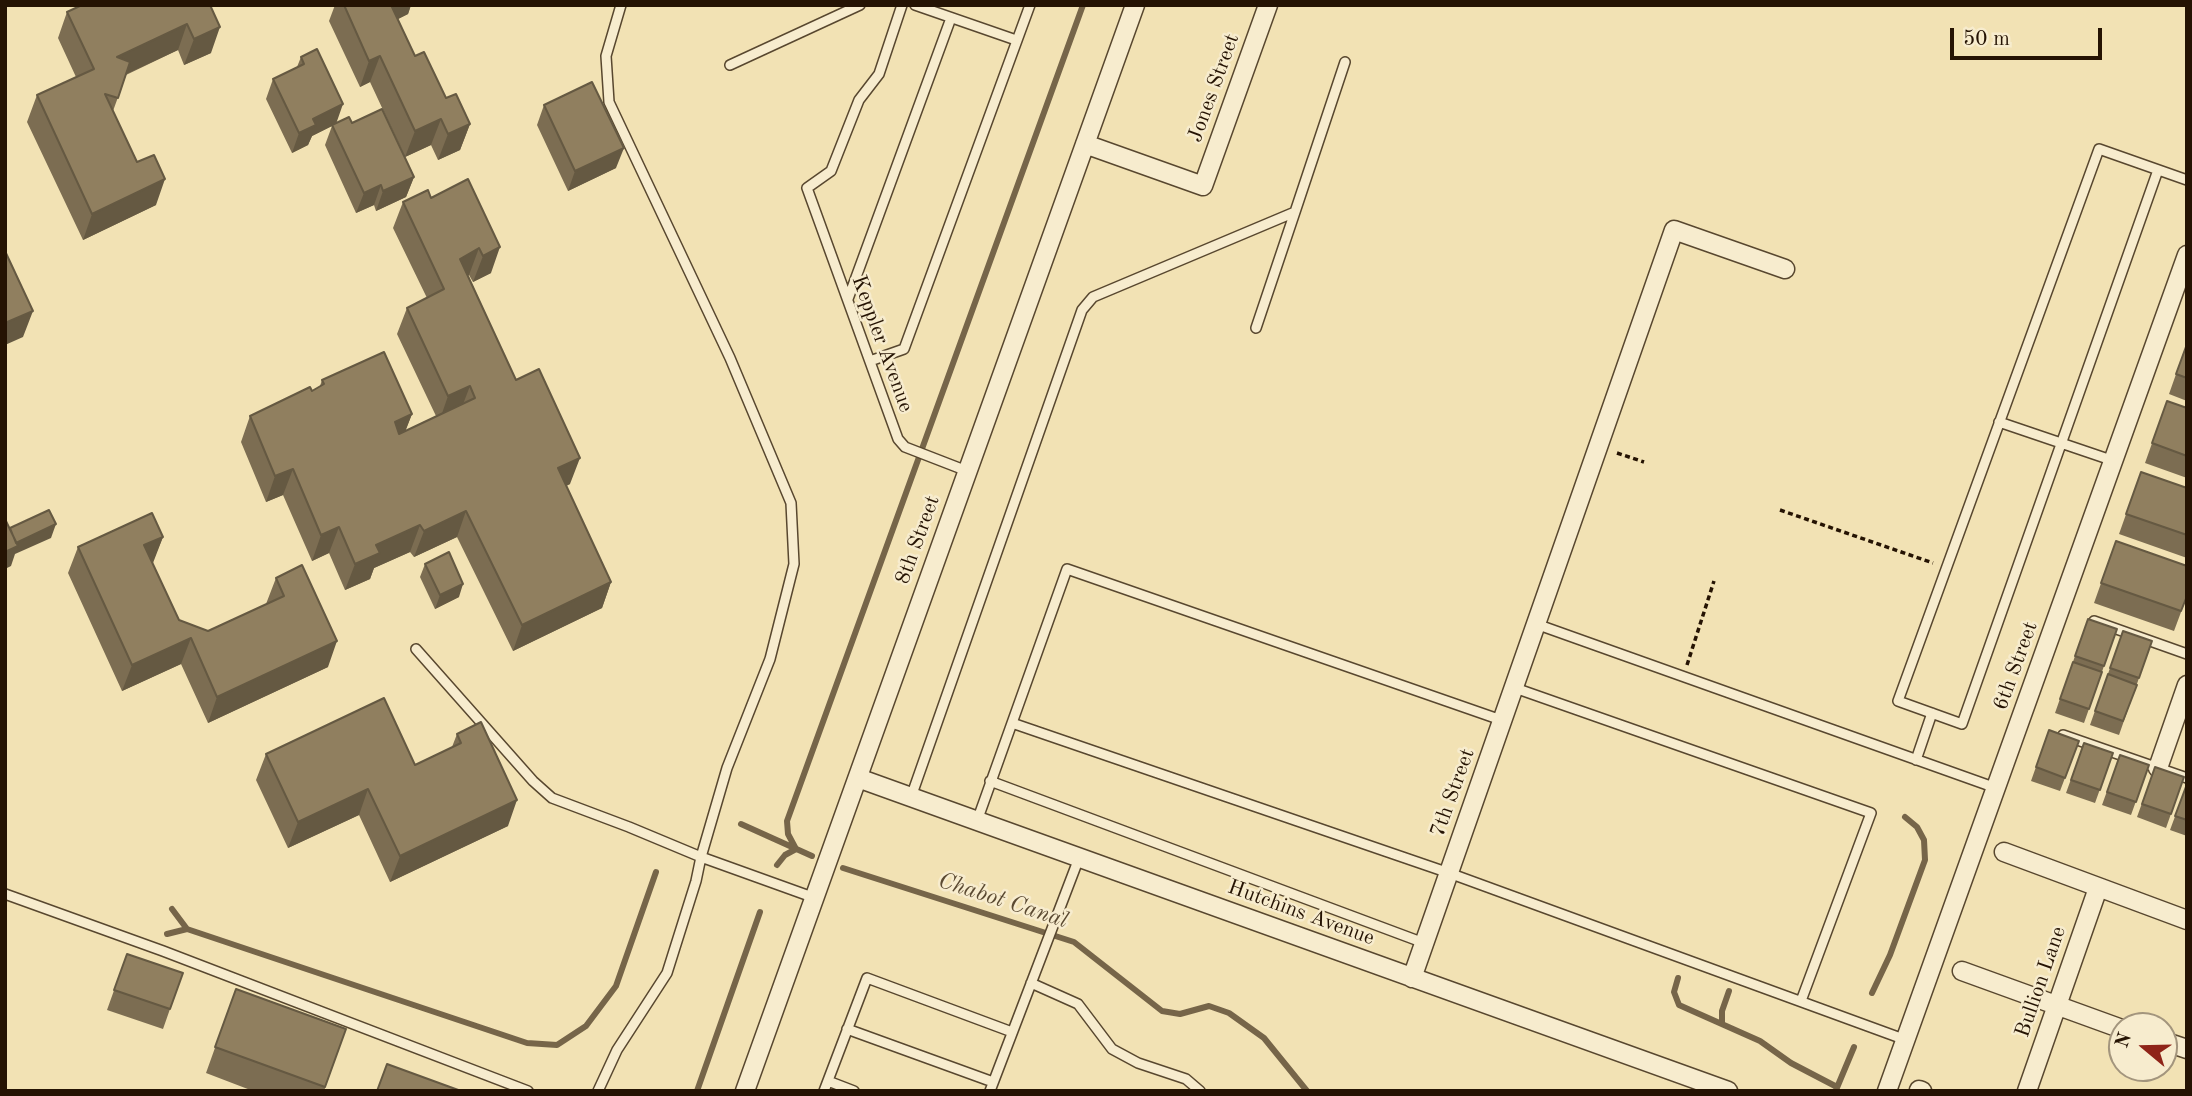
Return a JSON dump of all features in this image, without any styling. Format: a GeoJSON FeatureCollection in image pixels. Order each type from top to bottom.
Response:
{"type":"FeatureCollection","features":[{"type":"Feature","properties":{"kind":"street","name":"8th Street"},"geometry":{"type":"LineString","coordinates":[[746,1091],[1135,5]]}},
{"type":"Feature","properties":{"kind":"street","name":"Jones Street"},"geometry":{"type":"LineString","coordinates":[[1085,144],[1203,186],[1268,5]]}},
{"type":"Feature","properties":{"kind":"street","name":"7th Street"},"geometry":{"type":"LineString","coordinates":[[1412,978],[1674,230],[1785,269]]}},
{"type":"Feature","properties":{"kind":"street","name":"6th Street"},"geometry":{"type":"LineString","coordinates":[[1887,1091],[2187,255]]}},
{"type":"Feature","properties":{"kind":"street"},"geometry":{"type":"LineString","coordinates":[[2158,768],[2187,685]]}},
{"type":"Feature","properties":{"kind":"street","name":"Hutchins Avenue"},"geometry":{"type":"LineString","coordinates":[[858,778],[1728,1091]]}},
{"type":"Feature","properties":{"kind":"street"},"geometry":{"type":"LineString","coordinates":[[2004,852],[2187,920]]}},
{"type":"Feature","properties":{"kind":"street","name":"Bullion Lane"},"geometry":{"type":"LineString","coordinates":[[2027,1091],[2098,888]]}},
{"type":"Feature","properties":{"kind":"street"},"geometry":{"type":"LineString","coordinates":[[1962,971],[2108,1024]]}},
{"type":"Feature","properties":{"kind":"lane"},"geometry":{"type":"LineString","coordinates":[[598,1091],[617,1050],[667,973],[727,768],[770,659],[794,564],[791,503],[730,358],[609,102],[606,56],[621,5]]}},
{"type":"Feature","properties":{"kind":"lane"},"geometry":{"type":"LineString","coordinates":[[730,65],[860,5]]}},
{"type":"Feature","properties":{"kind":"lane","name":"Keppler Avenue"},"geometry":{"type":"LineString","coordinates":[[902,5],[878,74],[859,100],[831,171],[807,188],[898,439],[911,450],[967,471]]}},
{"type":"Feature","properties":{"kind":"lane"},"geometry":{"type":"LineString","coordinates":[[915,5],[1016,40]]}},
{"type":"Feature","properties":{"kind":"lane"},"geometry":{"type":"LineString","coordinates":[[870,360],[904,349],[1030,5]]}},
{"type":"Feature","properties":{"kind":"lane"},"geometry":{"type":"LineString","coordinates":[[848,299],[951,18]]}},
{"type":"Feature","properties":{"kind":"lane"},"geometry":{"type":"LineString","coordinates":[[1256,328],[1345,62]]}},
{"type":"Feature","properties":{"kind":"lane"},"geometry":{"type":"LineString","coordinates":[[2158,170],[1962,724],[1898,701],[2099,149],[2187,180]]}},
{"type":"Feature","properties":{"kind":"lane"},"geometry":{"type":"LineString","coordinates":[[911,797],[1082,310],[1093,297],[1295,212]]}},
{"type":"Feature","properties":{"kind":"lane"},"geometry":{"type":"LineString","coordinates":[[1999,422],[2114,461]]}},
{"type":"Feature","properties":{"kind":"lane"},"geometry":{"type":"LineString","coordinates":[[976,821],[1067,569],[1504,721]]}},
{"type":"Feature","properties":{"kind":"lane"},"geometry":{"type":"LineString","coordinates":[[2094,621],[2187,654]]}},
{"type":"Feature","properties":{"kind":"lane"},"geometry":{"type":"LineString","coordinates":[[1536,624],[1996,789]]}},
{"type":"Feature","properties":{"kind":"lane"},"geometry":{"type":"LineString","coordinates":[[416,649],[533,781],[552,798],[701,857],[815,898]]}},
{"type":"Feature","properties":{"kind":"lane"},"geometry":{"type":"LineString","coordinates":[[1515,688],[1871,813],[1801,1001]]}},
{"type":"Feature","properties":{"kind":"lane"},"geometry":{"type":"LineString","coordinates":[[1916,760],[1933,713]]}},
{"type":"Feature","properties":{"kind":"lane"},"geometry":{"type":"LineString","coordinates":[[1012,723],[1449,873],[1906,1040]]}},
{"type":"Feature","properties":{"kind":"lane"},"geometry":{"type":"LineString","coordinates":[[2063,735],[2187,778]]}},
{"type":"Feature","properties":{"kind":"lane"},"geometry":{"type":"LineString","coordinates":[[990,781],[1424,943]]}},
{"type":"Feature","properties":{"kind":"lane"},"geometry":{"type":"LineString","coordinates":[[847,1029],[992,1086],[1079,858]]}},
{"type":"Feature","properties":{"kind":"lane"},"geometry":{"type":"LineString","coordinates":[[5,894],[163,951],[528,1091]]}},
{"type":"Feature","properties":{"kind":"lane"},"geometry":{"type":"LineString","coordinates":[[824,1091],[867,978],[1012,1032]]}},
{"type":"Feature","properties":{"kind":"lane"},"geometry":{"type":"LineString","coordinates":[[1031,983],[1078,1004],[1112,1049],[1138,1063],[1186,1079],[1200,1091]]}},
{"type":"Feature","properties":{"kind":"lane"},"geometry":{"type":"LineString","coordinates":[[828,1081],[854,1091]]}},
{"type":"Feature","properties":{"kind":"path"},"geometry":{"type":"LineString","coordinates":[[1598,446],[1644,462]]}},
{"type":"Feature","properties":{"kind":"path"},"geometry":{"type":"LineString","coordinates":[[1780,510],[1946,568]]}},
{"type":"Feature","properties":{"kind":"path"},"geometry":{"type":"LineString","coordinates":[[1683,677],[1714,581]]}},
{"type":"Feature","properties":{"kind":"building"},"geometry":{"type":"Polygon","coordinates":[[[82,5],[210,5],[220,27],[194,39],[187,24],[117,57],[130,62],[118,98],[105,94],[137,162],[154,155],[165,179],[92,214],[37,95],[94,69],[67,12],[82,5]]]}},
{"type":"Feature","properties":{"kind":"building"},"geometry":{"type":"Polygon","coordinates":[[[344,5],[391,5],[415,56],[424,52],[446,98],[456,94],[470,124],[448,134],[441,119],[415,131],[380,56],[369,61],[344,5]]]}},
{"type":"Feature","properties":{"kind":"building"},"geometry":{"type":"Polygon","coordinates":[[[317,49],[343,104],[313,119],[316,125],[299,133],[273,79],[304,64],[301,57],[317,49]]]}},
{"type":"Feature","properties":{"kind":"building"},"geometry":{"type":"Polygon","coordinates":[[[592,82],[624,148],[575,171],[544,105],[592,82]]]}},
{"type":"Feature","properties":{"kind":"building"},"geometry":{"type":"Polygon","coordinates":[[[382,109],[414,177],[383,191],[381,185],[364,193],[332,125],[349,117],[352,123],[382,109]]]}},
{"type":"Feature","properties":{"kind":"building"},"geometry":{"type":"Polygon","coordinates":[[[468,179],[500,247],[483,256],[479,248],[460,259],[516,380],[539,369],[580,458],[558,468],[611,582],[522,625],[466,511],[424,531],[420,525],[376,545],[380,553],[355,564],[339,527],[321,535],[293,469],[275,476],[250,416],[310,387],[312,391],[324,384],[322,380],[384,352],[412,414],[395,422],[399,434],[475,398],[470,386],[448,396],[407,308],[444,289],[403,202],[428,190],[431,198],[468,179]]]}},
{"type":"Feature","properties":{"kind":"building"},"geometry":{"type":"Polygon","coordinates":[[[5,251],[33,311],[5,323],[5,251]]]}},
{"type":"Feature","properties":{"kind":"building"},"geometry":{"type":"Polygon","coordinates":[[[2187,344],[2187,378],[2176,374],[2187,344]]]}},
{"type":"Feature","properties":{"kind":"building"},"geometry":{"type":"Polygon","coordinates":[[[2167,401],[2187,408],[2187,456],[2152,443],[2167,401]]]}},
{"type":"Feature","properties":{"kind":"building"},"geometry":{"type":"Polygon","coordinates":[[[2141,472],[2187,488],[2187,535],[2126,514],[2141,472]]]}},
{"type":"Feature","properties":{"kind":"building"},"geometry":{"type":"Polygon","coordinates":[[[49,510],[56,524],[16,543],[10,528],[49,510]]]}},
{"type":"Feature","properties":{"kind":"building"},"geometry":{"type":"Polygon","coordinates":[[[152,513],[163,537],[144,545],[179,620],[208,631],[284,596],[276,578],[302,565],[337,641],[217,697],[191,638],[132,665],[78,547],[152,513]]]}},
{"type":"Feature","properties":{"kind":"building"},"geometry":{"type":"Polygon","coordinates":[[[5,519],[18,546],[5,552],[5,519]]]}},
{"type":"Feature","properties":{"kind":"building"},"geometry":{"type":"Polygon","coordinates":[[[2116,541],[2187,566],[2187,596],[2181,611],[2101,583],[2116,541]]]}},
{"type":"Feature","properties":{"kind":"building"},"geometry":{"type":"Polygon","coordinates":[[[449,552],[463,584],[440,595],[425,564],[449,552]]]}},
{"type":"Feature","properties":{"kind":"building"},"geometry":{"type":"Polygon","coordinates":[[[2088,619],[2117,629],[2104,666],[2075,656],[2088,619]]]}},
{"type":"Feature","properties":{"kind":"building"},"geometry":{"type":"Polygon","coordinates":[[[2123,631],[2152,641],[2139,678],[2110,668],[2123,631]]]}},
{"type":"Feature","properties":{"kind":"building"},"geometry":{"type":"Polygon","coordinates":[[[2073,662],[2102,672],[2089,709],[2060,699],[2073,662]]]}},
{"type":"Feature","properties":{"kind":"building"},"geometry":{"type":"Polygon","coordinates":[[[2108,674],[2137,685],[2123,721],[2095,711],[2108,674]]]}},
{"type":"Feature","properties":{"kind":"building"},"geometry":{"type":"Polygon","coordinates":[[[384,698],[415,765],[461,743],[457,734],[481,722],[517,800],[400,856],[368,789],[298,822],[266,754],[384,698]]]}},
{"type":"Feature","properties":{"kind":"building"},"geometry":{"type":"Polygon","coordinates":[[[2049,730],[2079,741],[2065,778],[2036,767],[2049,730]]]}},
{"type":"Feature","properties":{"kind":"building"},"geometry":{"type":"Polygon","coordinates":[[[2084,743],[2113,753],[2100,790],[2071,780],[2084,743]]]}},
{"type":"Feature","properties":{"kind":"building"},"geometry":{"type":"Polygon","coordinates":[[[2120,755],[2149,765],[2136,802],[2107,792],[2120,755]]]}},
{"type":"Feature","properties":{"kind":"building"},"geometry":{"type":"Polygon","coordinates":[[[2155,767],[2184,777],[2171,814],[2142,804],[2155,767]]]}},
{"type":"Feature","properties":{"kind":"building"},"geometry":{"type":"Polygon","coordinates":[[[2187,784],[2187,820],[2175,816],[2187,784]]]}},
{"type":"Feature","properties":{"kind":"building"},"geometry":{"type":"Polygon","coordinates":[[[127,954],[183,973],[170,1009],[114,990],[127,954]]]}},
{"type":"Feature","properties":{"kind":"building"},"geometry":{"type":"Polygon","coordinates":[[[236,989],[346,1029],[325,1087],[215,1047],[236,989]]]}},
{"type":"Feature","properties":{"kind":"building"},"geometry":{"type":"Polygon","coordinates":[[[387,1064],[461,1091],[377,1091],[387,1064]]]}},
{"type":"Feature","properties":{"kind":"waterway"},"geometry":{"type":"LineString","coordinates":[[796,849],[788,834],[787,821],[1083,5]]}},
{"type":"Feature","properties":{"kind":"waterway"},"geometry":{"type":"LineString","coordinates":[[1872,993],[1890,955],[1925,860],[1924,840],[1917,827],[1905,817]]}},
{"type":"Feature","properties":{"kind":"waterway"},"geometry":{"type":"LineString","coordinates":[[741,824],[812,856]]}},
{"type":"Feature","properties":{"kind":"waterway"},"geometry":{"type":"LineString","coordinates":[[777,865],[785,855],[796,849]]}},
{"type":"Feature","properties":{"kind":"waterway","name":"Chabot Canal"},"geometry":{"type":"LineString","coordinates":[[843,868],[1074,942],[1162,1011],[1180,1014],[1209,1006],[1229,1013],[1264,1038],[1307,1091]]}},
{"type":"Feature","properties":{"kind":"waterway"},"geometry":{"type":"LineString","coordinates":[[172,909],[187,929],[527,1043],[557,1045],[586,1026],[616,986],[656,872]]}},
{"type":"Feature","properties":{"kind":"waterway"},"geometry":{"type":"LineString","coordinates":[[697,1091],[760,912]]}},
{"type":"Feature","properties":{"kind":"waterway"},"geometry":{"type":"LineString","coordinates":[[167,934],[187,929]]}},
{"type":"Feature","properties":{"kind":"waterway"},"geometry":{"type":"LineString","coordinates":[[1678,978],[1674,992],[1679,1005],[1760,1041],[1791,1063],[1837,1087]]}},
{"type":"Feature","properties":{"kind":"waterway"},"geometry":{"type":"LineString","coordinates":[[1722,1024],[1722,1011],[1729,991]]}},
{"type":"Feature","properties":{"kind":"waterway"},"geometry":{"type":"LineString","coordinates":[[1836,1090],[1854,1047]]}}]}
